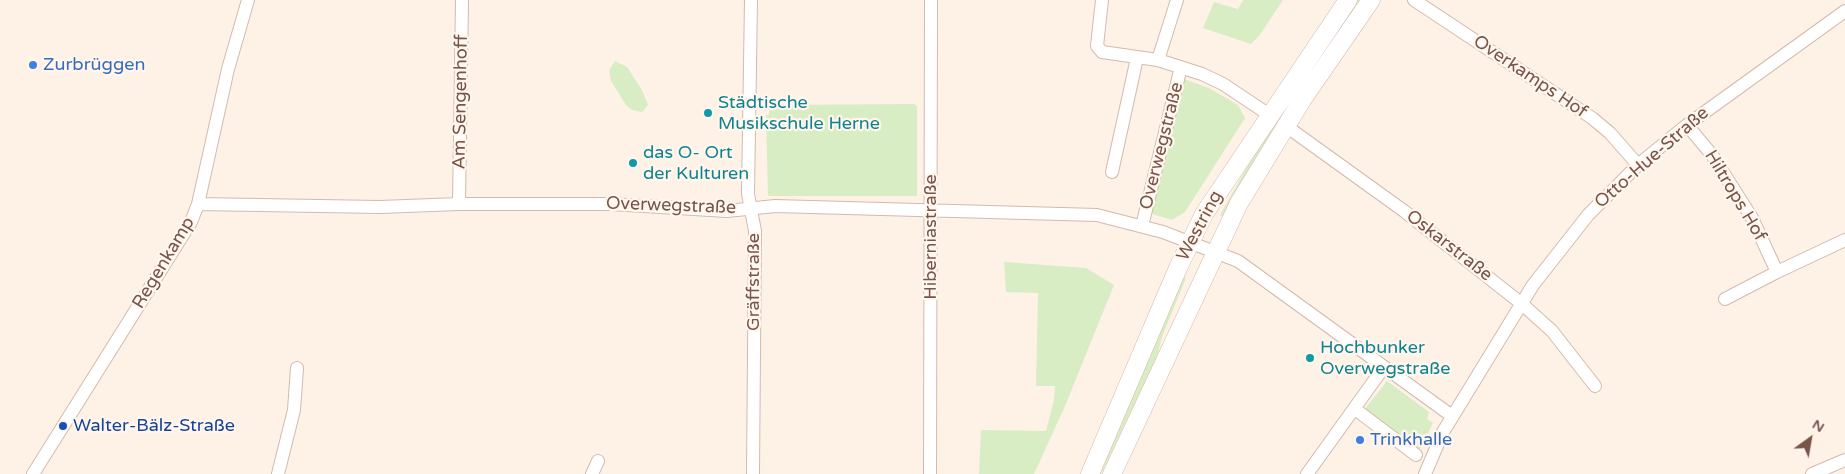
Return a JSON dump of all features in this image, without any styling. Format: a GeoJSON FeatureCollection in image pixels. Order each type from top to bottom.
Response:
{"type":"FeatureCollection","features":[{"type":"Feature","properties":{"kind":"main road","name":"Westring"},"geometry":{"type":"LineString","coordinates":[[1090,474],[1190,242],[1222,185],[1271,116],[1348,0]]}},
{"type":"Feature","properties":{"kind":"main road","name":"Westring"},"geometry":{"type":"LineString","coordinates":[[1112,474],[1216,252],[1254,178],[1286,126],[1371,0]]}},
{"type":"Feature","properties":{"kind":"street","name":"Regenkamp"},"geometry":{"type":"LineString","coordinates":[[33,474],[191,222],[198,204],[228,69],[248,0]]}},
{"type":"Feature","properties":{"kind":"street","name":"Am Sengenhoff"},"geometry":{"type":"LineString","coordinates":[[460,204],[462,0]]}},
{"type":"Feature","properties":{"kind":"street","name":"Gräffstraße"},"geometry":{"type":"LineString","coordinates":[[751,0],[748,194],[755,231],[753,474]]}},
{"type":"Feature","properties":{"kind":"street","name":"Hiberniastraße"},"geometry":{"type":"LineString","coordinates":[[930,474],[931,0]]}},
{"type":"Feature","properties":{"kind":"street"},"geometry":{"type":"LineString","coordinates":[[1102,0],[1097,46],[1107,54],[1158,60],[1181,67],[1223,84],[1271,116]]}},
{"type":"Feature","properties":{"kind":"street"},"geometry":{"type":"LineString","coordinates":[[1158,60],[1177,0]]}},
{"type":"Feature","properties":{"kind":"street","name":"Overkamps Hof"},"geometry":{"type":"LineString","coordinates":[[1414,0],[1592,118],[1610,133],[1638,165]]}},
{"type":"Feature","properties":{"kind":"street","name":"Otto-Hue-Straße"},"geometry":{"type":"LineString","coordinates":[[1425,474],[1452,416],[1547,265],[1571,234],[1609,192],[1638,165],[1687,125],[1845,11]]}},
{"type":"Feature","properties":{"kind":"street"},"geometry":{"type":"LineString","coordinates":[[1112,172],[1137,58]]}},
{"type":"Feature","properties":{"kind":"street","name":"Overwegstraße"},"geometry":{"type":"LineString","coordinates":[[1142,226],[1181,67]]}},
{"type":"Feature","properties":{"kind":"street","name":"Hiltrops Hof"},"geometry":{"type":"LineString","coordinates":[[1687,125],[1712,155],[1752,218],[1776,272]]}},
{"type":"Feature","properties":{"kind":"street","name":"Oskarstraße"},"geometry":{"type":"LineString","coordinates":[[1286,126],[1404,211],[1522,304],[1552,331],[1595,386]]}},
{"type":"Feature","properties":{"kind":"street","name":"Overwegstraße"},"geometry":{"type":"LineString","coordinates":[[198,204],[380,207],[460,204],[612,204],[727,211],[775,206],[1097,215],[1142,226],[1238,261],[1452,416]]}},
{"type":"Feature","properties":{"kind":"street"},"geometry":{"type":"LineString","coordinates":[[1725,299],[1776,272],[1845,240]]}},
{"type":"Feature","properties":{"kind":"street"},"geometry":{"type":"LineString","coordinates":[[1308,474],[1384,367]]}},
{"type":"Feature","properties":{"kind":"street"},"geometry":{"type":"LineString","coordinates":[[278,474],[294,410],[297,368]]}},
{"type":"Feature","properties":{"kind":"street"},"geometry":{"type":"LineString","coordinates":[[1355,409],[1416,455]]}},
{"type":"Feature","properties":{"kind":"street"},"geometry":{"type":"LineString","coordinates":[[1812,474],[1845,460]]}},
{"type":"Feature","properties":{"kind":"street"},"geometry":{"type":"LineString","coordinates":[[592,474],[598,461]]}},
{"type":"Feature","properties":{"kind":"green space"},"geometry":{"type":"Polygon","coordinates":[[[1243,0],[1283,0],[1259,36],[1251,44],[1203,28],[1214,2],[1238,9],[1243,0]]]}},
{"type":"Feature","properties":{"kind":"green space"},"geometry":{"type":"Polygon","coordinates":[[[1357,0],[1362,0],[1225,217],[1220,215],[1261,142],[1357,0]]]}},
{"type":"Feature","properties":{"kind":"green space"},"geometry":{"type":"Polygon","coordinates":[[[615,61],[627,67],[642,90],[648,105],[642,112],[632,110],[626,105],[611,81],[609,70],[615,61]]]}},
{"type":"Feature","properties":{"kind":"green space"},"geometry":{"type":"Polygon","coordinates":[[[1184,79],[1209,88],[1238,105],[1245,118],[1185,212],[1172,220],[1149,213],[1184,79]]]}},
{"type":"Feature","properties":{"kind":"green space"},"geometry":{"type":"Polygon","coordinates":[[[914,104],[917,106],[917,196],[768,196],[766,115],[769,115],[769,105],[914,104]]]}},
{"type":"Feature","properties":{"kind":"green space"},"geometry":{"type":"Polygon","coordinates":[[[1004,262],[1086,268],[1114,285],[1065,406],[1034,474],[979,474],[981,430],[1046,431],[1054,400],[1055,386],[1036,386],[1038,293],[1006,292],[1004,262]]]}},
{"type":"Feature","properties":{"kind":"green space"},"geometry":{"type":"Polygon","coordinates":[[[1182,276],[1186,278],[1162,337],[1157,357],[1101,474],[1098,474],[1182,276]]]}},
{"type":"Feature","properties":{"kind":"green space"},"geometry":{"type":"Polygon","coordinates":[[[1387,381],[1429,412],[1427,419],[1433,423],[1419,451],[1364,410],[1387,381]]]}},
{"type":"Feature","properties":{"kind":"place","name":"Zurbrüggen"},"geometry":{"type":"Point","coordinates":[33,65]}},
{"type":"Feature","properties":{"kind":"place","name":"Städtische Musikschule Herne"},"geometry":{"type":"Point","coordinates":[708,113]}},
{"type":"Feature","properties":{"kind":"place","name":"das O- Ort der Kulturen"},"geometry":{"type":"Point","coordinates":[633,163]}},
{"type":"Feature","properties":{"kind":"place","name":"Hochbunker Overwegstraße"},"geometry":{"type":"Point","coordinates":[1310,358]}},
{"type":"Feature","properties":{"kind":"place","name":"Walter-Bälz-Straße"},"geometry":{"type":"Point","coordinates":[63,426]}},
{"type":"Feature","properties":{"kind":"place","name":"Trinkhalle"},"geometry":{"type":"Point","coordinates":[1360,440]}}]}
